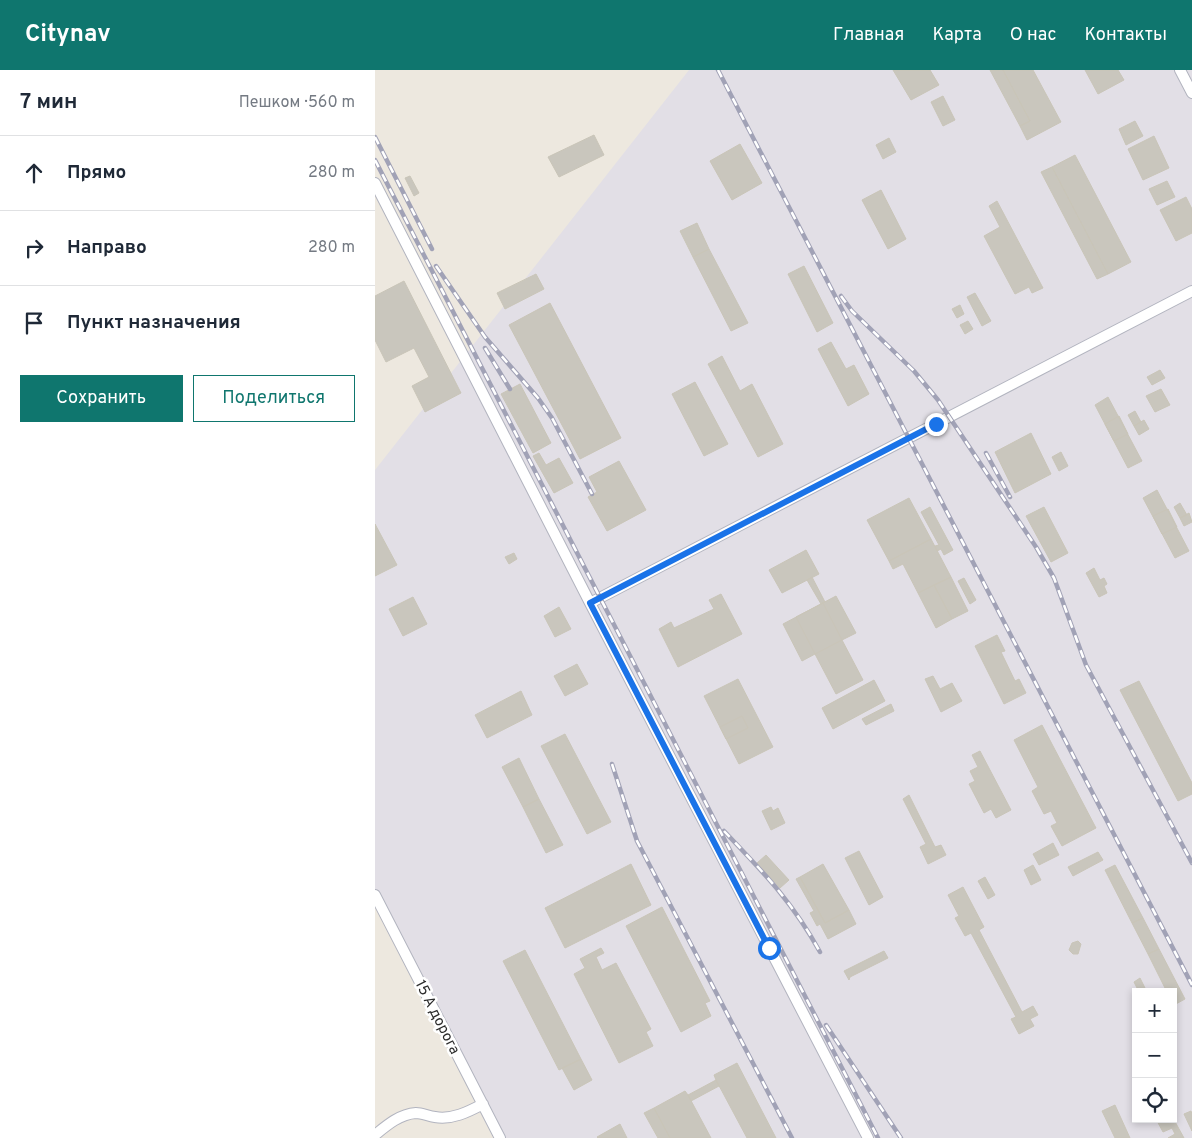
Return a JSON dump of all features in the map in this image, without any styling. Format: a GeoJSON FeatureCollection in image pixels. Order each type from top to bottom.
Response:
{"type":"FeatureCollection","features":[{"type":"Feature","properties":{"kind":"street"},"geometry":{"type":"LineString","coordinates":[[1180,70],[1192,93]]}},
{"type":"Feature","properties":{"kind":"street"},"geometry":{"type":"LineString","coordinates":[[375,183],[590,603],[868,1138]]}},
{"type":"Feature","properties":{"kind":"street"},"geometry":{"type":"LineString","coordinates":[[590,603],[1192,291]]}},
{"type":"Feature","properties":{"kind":"street","name":"15 А дорога"},"geometry":{"type":"LineString","coordinates":[[375,895],[500,1138]]}},
{"type":"Feature","properties":{"kind":"street"},"geometry":{"type":"LineString","coordinates":[[375,1135],[389,1123],[409,1114],[417,1113],[436,1118],[447,1118],[463,1115],[483,1104]]}},
{"type":"Feature","properties":{"kind":"shaded area"},"geometry":{"type":"Polygon","coordinates":[[[689,70],[1192,70],[1192,1138],[500,1138],[375,895],[375,470],[689,70]]]}},
{"type":"Feature","properties":{"kind":"building"},"geometry":{"type":"Polygon","coordinates":[[[893,70],[930,70],[939,85],[911,100],[893,70]]]}},
{"type":"Feature","properties":{"kind":"building"},"geometry":{"type":"Polygon","coordinates":[[[990,70],[1003,70],[1030,121],[1020,126],[990,70]]]}},
{"type":"Feature","properties":{"kind":"building"},"geometry":{"type":"Polygon","coordinates":[[[1003,70],[1033,70],[1061,122],[1027,140],[1020,126],[1030,121],[1003,70]]]}},
{"type":"Feature","properties":{"kind":"building"},"geometry":{"type":"Polygon","coordinates":[[[1085,70],[1118,70],[1124,80],[1098,94],[1085,70]]]}},
{"type":"Feature","properties":{"kind":"building"},"geometry":{"type":"Polygon","coordinates":[[[943,96],[955,120],[943,126],[931,102],[943,96]]]}},
{"type":"Feature","properties":{"kind":"building"},"geometry":{"type":"Polygon","coordinates":[[[1135,121],[1143,136],[1126,145],[1119,129],[1135,121]]]}},
{"type":"Feature","properties":{"kind":"building"},"geometry":{"type":"Polygon","coordinates":[[[594,135],[604,155],[559,177],[548,157],[594,135]]]}},
{"type":"Feature","properties":{"kind":"building"},"geometry":{"type":"Polygon","coordinates":[[[1154,136],[1169,168],[1143,180],[1128,149],[1154,136]]]}},
{"type":"Feature","properties":{"kind":"building"},"geometry":{"type":"Polygon","coordinates":[[[889,138],[896,152],[883,159],[876,145],[889,138]]]}},
{"type":"Feature","properties":{"kind":"building"},"geometry":{"type":"Polygon","coordinates":[[[740,144],[762,183],[732,200],[710,161],[740,144]]]}},
{"type":"Feature","properties":{"kind":"building"},"geometry":{"type":"Polygon","coordinates":[[[1075,155],[1131,262],[1108,274],[1052,167],[1075,155]]]}},
{"type":"Feature","properties":{"kind":"building"},"geometry":{"type":"Polygon","coordinates":[[[1052,167],[1108,274],[1097,279],[1041,172],[1052,167]]]}},
{"type":"Feature","properties":{"kind":"building"},"geometry":{"type":"Polygon","coordinates":[[[410,176],[419,193],[414,196],[405,178],[410,176]]]}},
{"type":"Feature","properties":{"kind":"building"},"geometry":{"type":"Polygon","coordinates":[[[1167,181],[1175,197],[1157,205],[1149,189],[1167,181]]]}},
{"type":"Feature","properties":{"kind":"building"},"geometry":{"type":"Polygon","coordinates":[[[881,190],[906,239],[888,249],[862,200],[881,190]]]}},
{"type":"Feature","properties":{"kind":"building"},"geometry":{"type":"Polygon","coordinates":[[[1186,197],[1192,209],[1192,233],[1176,241],[1160,210],[1186,197]]]}},
{"type":"Feature","properties":{"kind":"building"},"geometry":{"type":"Polygon","coordinates":[[[997,201],[1043,288],[1032,293],[1029,287],[1015,294],[984,236],[1000,227],[989,206],[997,201]]]}},
{"type":"Feature","properties":{"kind":"building"},"geometry":{"type":"Polygon","coordinates":[[[697,223],[709,249],[693,257],[680,231],[697,223]]]}},
{"type":"Feature","properties":{"kind":"building"},"geometry":{"type":"Polygon","coordinates":[[[709,249],[748,323],[731,331],[693,257],[709,249]]]}},
{"type":"Feature","properties":{"kind":"building"},"geometry":{"type":"Polygon","coordinates":[[[804,266],[833,323],[817,332],[788,274],[804,266]]]}},
{"type":"Feature","properties":{"kind":"building"},"geometry":{"type":"Polygon","coordinates":[[[536,274],[544,289],[505,309],[497,293],[536,274]]]}},
{"type":"Feature","properties":{"kind":"building"},"geometry":{"type":"Polygon","coordinates":[[[404,281],[461,393],[425,412],[412,386],[429,377],[414,348],[386,362],[375,340],[375,296],[404,281]]]}},
{"type":"Feature","properties":{"kind":"building"},"geometry":{"type":"Polygon","coordinates":[[[975,293],[991,321],[982,326],[967,297],[975,293]]]}},
{"type":"Feature","properties":{"kind":"building"},"geometry":{"type":"Polygon","coordinates":[[[550,303],[621,438],[580,459],[509,325],[550,303]]]}},
{"type":"Feature","properties":{"kind":"building"},"geometry":{"type":"Polygon","coordinates":[[[960,305],[964,314],[957,318],[952,309],[960,305]]]}},
{"type":"Feature","properties":{"kind":"building"},"geometry":{"type":"Polygon","coordinates":[[[968,321],[973,329],[965,334],[960,325],[968,321]]]}},
{"type":"Feature","properties":{"kind":"building"},"geometry":{"type":"Polygon","coordinates":[[[831,342],[846,369],[854,365],[869,394],[848,406],[818,349],[831,342]]]}},
{"type":"Feature","properties":{"kind":"building"},"geometry":{"type":"Polygon","coordinates":[[[722,356],[740,391],[752,384],[783,444],[758,457],[708,364],[722,356]]]}},
{"type":"Feature","properties":{"kind":"building"},"geometry":{"type":"Polygon","coordinates":[[[1160,370],[1165,378],[1152,385],[1147,377],[1160,370]]]}},
{"type":"Feature","properties":{"kind":"building"},"geometry":{"type":"Polygon","coordinates":[[[695,382],[728,444],[704,456],[672,394],[695,382]]]}},
{"type":"Feature","properties":{"kind":"building"},"geometry":{"type":"Polygon","coordinates":[[[520,384],[551,443],[533,453],[501,394],[520,384]]]}},
{"type":"Feature","properties":{"kind":"building"},"geometry":{"type":"Polygon","coordinates":[[[1161,389],[1170,405],[1155,412],[1146,396],[1161,389]]]}},
{"type":"Feature","properties":{"kind":"building"},"geometry":{"type":"Polygon","coordinates":[[[1108,397],[1142,461],[1128,468],[1095,405],[1108,397]]]}},
{"type":"Feature","properties":{"kind":"building"},"geometry":{"type":"Polygon","coordinates":[[[1135,411],[1141,422],[1134,426],[1128,415],[1135,411]]]}},
{"type":"Feature","properties":{"kind":"building"},"geometry":{"type":"Polygon","coordinates":[[[1119,416],[1128,434],[1114,441],[1105,424],[1119,416]]]}},
{"type":"Feature","properties":{"kind":"building"},"geometry":{"type":"Polygon","coordinates":[[[1144,420],[1149,429],[1139,435],[1134,426],[1144,420]]]}},
{"type":"Feature","properties":{"kind":"building"},"geometry":{"type":"Polygon","coordinates":[[[1031,433],[1051,474],[1015,493],[995,452],[1031,433]]]}},
{"type":"Feature","properties":{"kind":"building"},"geometry":{"type":"Polygon","coordinates":[[[1061,452],[1068,466],[1059,471],[1052,457],[1061,452]]]}},
{"type":"Feature","properties":{"kind":"building"},"geometry":{"type":"Polygon","coordinates":[[[539,453],[546,465],[559,458],[573,483],[554,493],[533,456],[539,453]]]}},
{"type":"Feature","properties":{"kind":"building"},"geometry":{"type":"Polygon","coordinates":[[[619,461],[646,510],[607,531],[588,497],[597,492],[589,477],[619,461]]]}},
{"type":"Feature","properties":{"kind":"building"},"geometry":{"type":"Polygon","coordinates":[[[1157,490],[1189,551],[1175,558],[1143,498],[1157,490]]]}},
{"type":"Feature","properties":{"kind":"building"},"geometry":{"type":"Polygon","coordinates":[[[909,498],[931,539],[889,561],[867,520],[909,498]]]}},
{"type":"Feature","properties":{"kind":"building"},"geometry":{"type":"Polygon","coordinates":[[[1180,503],[1187,515],[1180,518],[1174,507],[1180,503]]]}},
{"type":"Feature","properties":{"kind":"building"},"geometry":{"type":"Polygon","coordinates":[[[930,507],[953,550],[944,555],[941,549],[937,551],[935,546],[939,545],[921,512],[930,507]]]}},
{"type":"Feature","properties":{"kind":"building"},"geometry":{"type":"Polygon","coordinates":[[[1044,507],[1068,553],[1051,562],[1026,516],[1044,507]]]}},
{"type":"Feature","properties":{"kind":"building"},"geometry":{"type":"Polygon","coordinates":[[[1168,509],[1177,527],[1162,534],[1153,516],[1168,509]]]}},
{"type":"Feature","properties":{"kind":"building"},"geometry":{"type":"Polygon","coordinates":[[[1189,513],[1192,522],[1184,526],[1180,518],[1189,513]]]}},
{"type":"Feature","properties":{"kind":"building"},"geometry":{"type":"Polygon","coordinates":[[[375,524],[397,565],[375,576],[375,524]]]}},
{"type":"Feature","properties":{"kind":"building"},"geometry":{"type":"Polygon","coordinates":[[[931,539],[951,577],[918,593],[903,564],[893,569],[889,561],[931,539]]]}},
{"type":"Feature","properties":{"kind":"building"},"geometry":{"type":"Polygon","coordinates":[[[806,550],[819,574],[782,593],[769,570],[806,550]]]}},
{"type":"Feature","properties":{"kind":"building"},"geometry":{"type":"Polygon","coordinates":[[[514,553],[517,559],[509,564],[505,557],[514,553]]]}},
{"type":"Feature","properties":{"kind":"building"},"geometry":{"type":"Polygon","coordinates":[[[1094,568],[1100,580],[1104,578],[1107,584],[1104,586],[1107,593],[1099,597],[1086,573],[1094,568]]]}},
{"type":"Feature","properties":{"kind":"building"},"geometry":{"type":"Polygon","coordinates":[[[812,577],[825,602],[821,604],[807,580],[812,577]]]}},
{"type":"Feature","properties":{"kind":"building"},"geometry":{"type":"Polygon","coordinates":[[[951,577],[968,611],[952,619],[934,585],[951,577]]]}},
{"type":"Feature","properties":{"kind":"building"},"geometry":{"type":"Polygon","coordinates":[[[964,578],[976,600],[970,604],[958,581],[964,578]]]}},
{"type":"Feature","properties":{"kind":"building"},"geometry":{"type":"Polygon","coordinates":[[[934,585],[952,619],[936,628],[918,593],[934,585]]]}},
{"type":"Feature","properties":{"kind":"building"},"geometry":{"type":"Polygon","coordinates":[[[721,594],[742,634],[678,667],[659,629],[671,622],[674,628],[714,609],[709,600],[721,594]]]}},
{"type":"Feature","properties":{"kind":"building"},"geometry":{"type":"Polygon","coordinates":[[[836,596],[856,633],[842,640],[863,680],[836,694],[815,654],[802,661],[783,624],[836,596]]]}},
{"type":"Feature","properties":{"kind":"building"},"geometry":{"type":"Polygon","coordinates":[[[413,597],[427,624],[403,636],[389,609],[413,597]]]}},
{"type":"Feature","properties":{"kind":"building"},"geometry":{"type":"Polygon","coordinates":[[[823,603],[842,640],[815,654],[796,617],[823,603]]]}},
{"type":"Feature","properties":{"kind":"building"},"geometry":{"type":"Polygon","coordinates":[[[559,607],[571,629],[555,637],[544,616],[559,607]]]}},
{"type":"Feature","properties":{"kind":"building"},"geometry":{"type":"Polygon","coordinates":[[[997,635],[1005,651],[1001,652],[1015,681],[1019,679],[1026,693],[1004,704],[975,646],[997,635]]]}},
{"type":"Feature","properties":{"kind":"building"},"geometry":{"type":"Polygon","coordinates":[[[577,664],[588,684],[565,696],[554,676],[577,664]]]}},
{"type":"Feature","properties":{"kind":"building"},"geometry":{"type":"Polygon","coordinates":[[[933,676],[940,689],[952,683],[962,701],[941,712],[925,679],[933,676]]]}},
{"type":"Feature","properties":{"kind":"building"},"geometry":{"type":"Polygon","coordinates":[[[738,679],[773,747],[739,764],[704,696],[738,679]]]}},
{"type":"Feature","properties":{"kind":"building"},"geometry":{"type":"Polygon","coordinates":[[[874,680],[885,701],[833,729],[822,708],[874,680]]]}},
{"type":"Feature","properties":{"kind":"building"},"geometry":{"type":"Polygon","coordinates":[[[1139,681],[1192,783],[1192,794],[1178,801],[1120,690],[1139,681]]]}},
{"type":"Feature","properties":{"kind":"building"},"geometry":{"type":"Polygon","coordinates":[[[521,691],[532,715],[487,738],[475,715],[521,691]]]}},
{"type":"Feature","properties":{"kind":"building"},"geometry":{"type":"Polygon","coordinates":[[[891,704],[894,711],[866,725],[862,719],[891,704]]]}},
{"type":"Feature","properties":{"kind":"building"},"geometry":{"type":"Polygon","coordinates":[[[742,716],[748,728],[726,739],[720,727],[742,716]]]}},
{"type":"Feature","properties":{"kind":"building"},"geometry":{"type":"Polygon","coordinates":[[[1042,725],[1096,828],[1062,846],[1051,826],[1057,823],[1051,811],[1044,814],[1032,791],[1038,787],[1014,740],[1042,725]]]}},
{"type":"Feature","properties":{"kind":"building"},"geometry":{"type":"Polygon","coordinates":[[[565,734],[611,822],[587,834],[541,746],[565,734]]]}},
{"type":"Feature","properties":{"kind":"building"},"geometry":{"type":"Polygon","coordinates":[[[980,751],[1011,810],[996,818],[991,809],[984,813],[969,784],[975,781],[970,771],[978,767],[972,755],[980,751]]]}},
{"type":"Feature","properties":{"kind":"building"},"geometry":{"type":"Polygon","coordinates":[[[519,758],[539,799],[523,807],[502,767],[519,758]]]}},
{"type":"Feature","properties":{"kind":"building"},"geometry":{"type":"Polygon","coordinates":[[[909,795],[935,847],[941,845],[946,855],[928,864],[920,847],[926,844],[903,799],[909,795]]]}},
{"type":"Feature","properties":{"kind":"building"},"geometry":{"type":"Polygon","coordinates":[[[539,799],[563,845],[546,853],[523,807],[539,799]]]}},
{"type":"Feature","properties":{"kind":"building"},"geometry":{"type":"Polygon","coordinates":[[[771,807],[773,811],[778,808],[785,823],[771,830],[762,811],[771,807]]]}},
{"type":"Feature","properties":{"kind":"building"},"geometry":{"type":"Polygon","coordinates":[[[1053,843],[1059,855],[1039,865],[1033,854],[1053,843]]]}},
{"type":"Feature","properties":{"kind":"building"},"geometry":{"type":"Polygon","coordinates":[[[859,851],[883,897],[869,905],[845,858],[859,851]]]}},
{"type":"Feature","properties":{"kind":"building"},"geometry":{"type":"Polygon","coordinates":[[[1098,852],[1103,860],[1073,876],[1068,867],[1098,852]]]}},
{"type":"Feature","properties":{"kind":"building"},"geometry":{"type":"Polygon","coordinates":[[[766,855],[789,880],[780,888],[757,863],[766,855]]]}},
{"type":"Feature","properties":{"kind":"building"},"geometry":{"type":"Polygon","coordinates":[[[631,864],[651,905],[565,948],[545,908],[631,864]]]}},
{"type":"Feature","properties":{"kind":"building"},"geometry":{"type":"Polygon","coordinates":[[[823,864],[849,910],[825,923],[800,877],[823,864]]]}},
{"type":"Feature","properties":{"kind":"building"},"geometry":{"type":"Polygon","coordinates":[[[1033,865],[1041,880],[1031,885],[1024,870],[1033,865]]]}},
{"type":"Feature","properties":{"kind":"building"},"geometry":{"type":"Polygon","coordinates":[[[1115,865],[1143,918],[1132,923],[1105,870],[1115,865]]]}},
{"type":"Feature","properties":{"kind":"building"},"geometry":{"type":"Polygon","coordinates":[[[800,877],[825,923],[849,910],[856,924],[828,939],[820,924],[817,926],[810,913],[814,911],[796,879],[800,877]]]}},
{"type":"Feature","properties":{"kind":"building"},"geometry":{"type":"Polygon","coordinates":[[[985,877],[995,895],[988,899],[978,881],[985,877]]]}},
{"type":"Feature","properties":{"kind":"building"},"geometry":{"type":"Polygon","coordinates":[[[963,887],[984,927],[979,930],[1022,1012],[1033,1006],[1038,1015],[1030,1019],[1034,1026],[1019,1034],[1011,1019],[1016,1017],[971,933],[965,936],[955,918],[959,916],[948,895],[963,887]]]}},
{"type":"Feature","properties":{"kind":"building"},"geometry":{"type":"Polygon","coordinates":[[[662,907],[710,1001],[705,1003],[711,1016],[681,1032],[626,926],[662,907]]]}},
{"type":"Feature","properties":{"kind":"building"},"geometry":{"type":"Polygon","coordinates":[[[1143,918],[1159,949],[1148,954],[1132,923],[1143,918]]]}},
{"type":"Feature","properties":{"kind":"building"},"geometry":{"type":"Polygon","coordinates":[[[1078,941],[1081,944],[1078,954],[1073,954],[1069,950],[1072,943],[1078,941]]]}},
{"type":"Feature","properties":{"kind":"building"},"geometry":{"type":"Polygon","coordinates":[[[601,948],[604,953],[596,957],[602,970],[616,963],[651,1029],[646,1032],[653,1046],[619,1063],[574,974],[585,968],[580,959],[601,948]]]}},
{"type":"Feature","properties":{"kind":"building"},"geometry":{"type":"Polygon","coordinates":[[[1159,949],[1185,999],[1177,1003],[1177,988],[1165,988],[1148,954],[1159,949]]]}},
{"type":"Feature","properties":{"kind":"building"},"geometry":{"type":"Polygon","coordinates":[[[525,950],[581,1059],[559,1070],[503,961],[525,950]]]}},
{"type":"Feature","properties":{"kind":"building"},"geometry":{"type":"Polygon","coordinates":[[[884,951],[888,958],[850,977],[849,980],[844,971],[884,951]]]}},
{"type":"Feature","properties":{"kind":"building"},"geometry":{"type":"Polygon","coordinates":[[[1140,978],[1145,988],[1137,988],[1134,982],[1140,978]]]}},
{"type":"Feature","properties":{"kind":"building"},"geometry":{"type":"Polygon","coordinates":[[[581,1059],[592,1080],[574,1090],[562,1068],[581,1059]]]}},
{"type":"Feature","properties":{"kind":"building"},"geometry":{"type":"Polygon","coordinates":[[[737,1063],[776,1138],[747,1138],[716,1080],[714,1075],[737,1063]]]}},
{"type":"Feature","properties":{"kind":"building"},"geometry":{"type":"Polygon","coordinates":[[[716,1080],[719,1086],[691,1101],[688,1095],[716,1080]]]}},
{"type":"Feature","properties":{"kind":"building"},"geometry":{"type":"Polygon","coordinates":[[[685,1091],[711,1138],[670,1138],[654,1108],[685,1091]]]}},
{"type":"Feature","properties":{"kind":"building"},"geometry":{"type":"Polygon","coordinates":[[[1115,1105],[1130,1138],[1115,1138],[1102,1111],[1115,1105]]]}},
{"type":"Feature","properties":{"kind":"building"},"geometry":{"type":"Polygon","coordinates":[[[654,1108],[670,1138],[658,1138],[644,1113],[654,1108]]]}},
{"type":"Feature","properties":{"kind":"building"},"geometry":{"type":"Polygon","coordinates":[[[1191,1111],[1192,1114],[1192,1131],[1184,1114],[1191,1111]]]}},
{"type":"Feature","properties":{"kind":"building"},"geometry":{"type":"Polygon","coordinates":[[[1158,1123],[1176,1123],[1184,1138],[1168,1138],[1175,1134],[1172,1128],[1163,1132],[1158,1123]]]}},
{"type":"Feature","properties":{"kind":"building"},"geometry":{"type":"Polygon","coordinates":[[[620,1124],[627,1138],[597,1137],[620,1124]]]}},
{"type":"Feature","properties":{"kind":"railway"},"geometry":{"type":"LineString","coordinates":[[718,70],[1192,985]]}},
{"type":"Feature","properties":{"kind":"railway"},"geometry":{"type":"LineString","coordinates":[[375,137],[432,249]]}},
{"type":"Feature","properties":{"kind":"railway"},"geometry":{"type":"LineString","coordinates":[[375,160],[878,1138]]}},
{"type":"Feature","properties":{"kind":"railway"},"geometry":{"type":"LineString","coordinates":[[436,266],[485,337],[538,398],[552,418],[592,494]]}},
{"type":"Feature","properties":{"kind":"railway"},"geometry":{"type":"LineString","coordinates":[[841,296],[852,311],[914,371],[938,400],[1036,547],[1054,578],[1086,665],[1192,863]]}},
{"type":"Feature","properties":{"kind":"railway"},"geometry":{"type":"LineString","coordinates":[[485,348],[510,389]]}},
{"type":"Feature","properties":{"kind":"railway"},"geometry":{"type":"LineString","coordinates":[[986,453],[1010,497]]}},
{"type":"Feature","properties":{"kind":"railway"},"geometry":{"type":"LineString","coordinates":[[612,764],[637,841],[792,1138]]}},
{"type":"Feature","properties":{"kind":"railway"},"geometry":{"type":"LineString","coordinates":[[724,831],[788,902],[820,952]]}},
{"type":"Feature","properties":{"kind":"railway"},"geometry":{"type":"LineString","coordinates":[[826,1025],[901,1138]]}},
{"type":"Feature","properties":{"kind":"route"},"geometry":{"type":"LineString","coordinates":[[769,948],[590,603],[936,424]]}}]}
